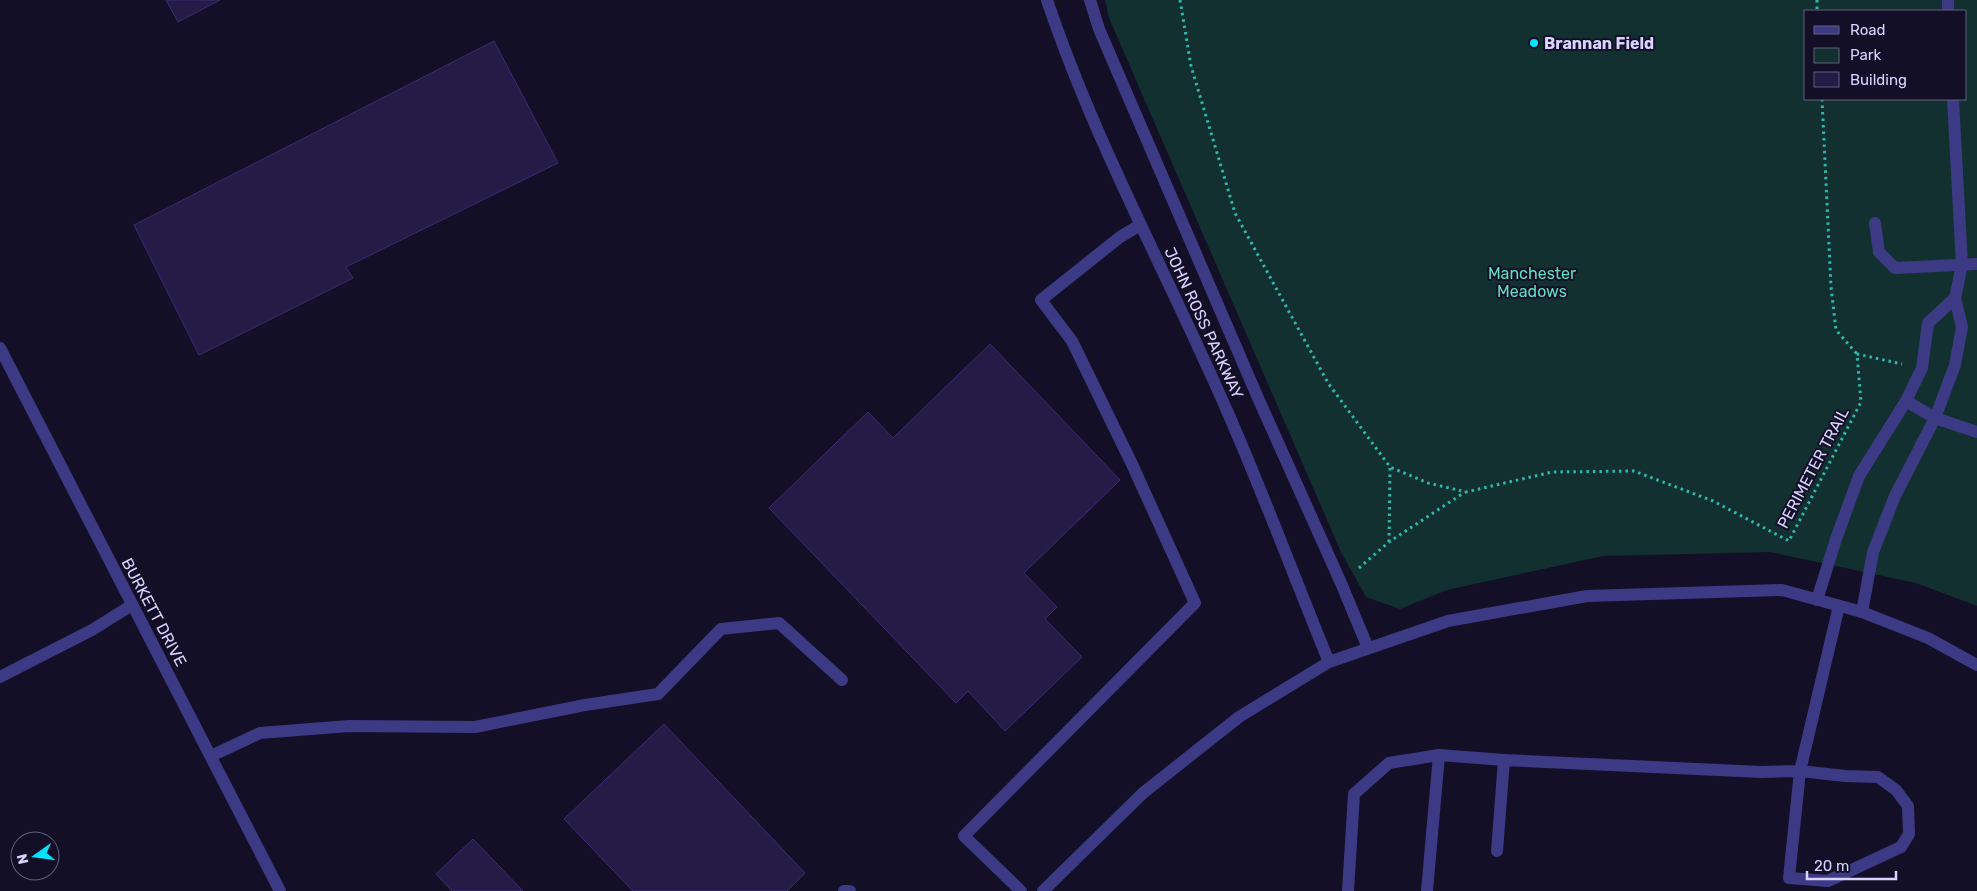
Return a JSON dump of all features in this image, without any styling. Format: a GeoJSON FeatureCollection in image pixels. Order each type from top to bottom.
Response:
{"type":"FeatureCollection","features":[{"type":"Feature","properties":{"kind":"street","name":"JOHN ROSS PARKWAY"},"geometry":{"type":"LineString","coordinates":[[1047,0],[1062,44],[1140,225],[1228,412],[1329,662]]}},
{"type":"Feature","properties":{"kind":"street","name":"JOHN ROSS PARKWAY"},"geometry":{"type":"LineString","coordinates":[[1090,0],[1100,29],[1258,398],[1368,648]]}},
{"type":"Feature","properties":{"kind":"street"},"geometry":{"type":"LineString","coordinates":[[1862,612],[1873,552],[1894,496],[1935,418],[1955,366],[1962,327],[1955,298],[1962,265],[1953,100]]}},
{"type":"Feature","properties":{"kind":"street"},"geometry":{"type":"LineString","coordinates":[[1874,224],[1878,252],[1895,268],[1977,264]]}},
{"type":"Feature","properties":{"kind":"street"},"geometry":{"type":"LineString","coordinates":[[1021,891],[964,836],[1195,603],[1131,462],[1072,341],[1041,300],[1120,237],[1140,225]]}},
{"type":"Feature","properties":{"kind":"street"},"geometry":{"type":"LineString","coordinates":[[1817,600],[1836,538],[1860,476],[1906,401],[1922,368],[1928,323],[1955,298]]}},
{"type":"Feature","properties":{"kind":"street","name":"BURKETT DRIVE"},"geometry":{"type":"LineString","coordinates":[[0,348],[280,891]]}},
{"type":"Feature","properties":{"kind":"street"},"geometry":{"type":"LineString","coordinates":[[1906,401],[1935,418],[1977,432]]}},
{"type":"Feature","properties":{"kind":"street"},"geometry":{"type":"LineString","coordinates":[[1043,891],[1143,793],[1239,717],[1329,662],[1448,621],[1587,596],[1782,590],[1862,612],[1928,638],[1977,665]]}},
{"type":"Feature","properties":{"kind":"street"},"geometry":{"type":"LineString","coordinates":[[0,677],[92,630],[132,605]]}},
{"type":"Feature","properties":{"kind":"street"},"geometry":{"type":"LineString","coordinates":[[1348,891],[1354,794],[1389,763],[1439,755],[1504,760],[1761,772],[1800,771],[1845,776],[1878,777],[1896,790],[1908,806],[1909,834],[1900,847],[1828,881],[1789,878],[1800,771],[1840,606]]}},
{"type":"Feature","properties":{"kind":"street"},"geometry":{"type":"LineString","coordinates":[[211,756],[260,734],[349,726],[475,727],[585,705],[658,694],[721,629],[779,623],[842,680]]}},
{"type":"Feature","properties":{"kind":"street"},"geometry":{"type":"LineString","coordinates":[[1427,891],[1439,755]]}},
{"type":"Feature","properties":{"kind":"street"},"geometry":{"type":"LineString","coordinates":[[1497,851],[1504,760]]}},
{"type":"Feature","properties":{"kind":"street"},"geometry":{"type":"LineString","coordinates":[[844,891],[850,891]]}},
{"type":"Feature","properties":{"kind":"path"},"geometry":{"type":"LineString","coordinates":[[1180,0],[1190,66],[1235,213],[1328,382],[1390,467],[1428,483],[1466,492]]}},
{"type":"Feature","properties":{"kind":"path"},"geometry":{"type":"LineString","coordinates":[[1822,100],[1831,287],[1836,330],[1856,354],[1922,368]]}},
{"type":"Feature","properties":{"kind":"path","name":"PERIMETER TRAIL"},"geometry":{"type":"LineString","coordinates":[[1466,492],[1552,472],[1634,471],[1713,501],[1789,540],[1861,402],[1856,354]]}},
{"type":"Feature","properties":{"kind":"path"},"geometry":{"type":"LineString","coordinates":[[1389,542],[1390,467]]}},
{"type":"Feature","properties":{"kind":"path"},"geometry":{"type":"LineString","coordinates":[[1341,583],[1389,542],[1466,492]]}},
{"type":"Feature","properties":{"kind":"green space","name":"Manchester Meadows"},"geometry":{"type":"Polygon","coordinates":[[[1105,0],[1977,0],[1977,606],[1916,583],[1770,552],[1603,556],[1447,590],[1400,609],[1366,597],[1341,552],[1109,18],[1105,0]]]}},
{"type":"Feature","properties":{"kind":"building"},"geometry":{"type":"Polygon","coordinates":[[[166,0],[220,0],[178,22],[166,0]]]}},
{"type":"Feature","properties":{"kind":"building"},"geometry":{"type":"Polygon","coordinates":[[[494,41],[558,163],[346,267],[353,278],[199,355],[134,225],[494,41]]]}},
{"type":"Feature","properties":{"kind":"building"},"geometry":{"type":"Polygon","coordinates":[[[990,344],[1120,480],[1024,573],[1057,607],[1045,619],[1082,657],[1005,731],[968,691],[956,703],[769,508],[868,412],[893,438],[990,344]]]}},
{"type":"Feature","properties":{"kind":"building"},"geometry":{"type":"Polygon","coordinates":[[[664,724],[805,873],[787,891],[633,891],[564,819],[664,724]]]}},
{"type":"Feature","properties":{"kind":"building"},"geometry":{"type":"Polygon","coordinates":[[[473,839],[523,891],[452,891],[436,874],[473,839]]]}},
{"type":"Feature","properties":{"kind":"place","name":"Brannan Field"},"geometry":{"type":"Point","coordinates":[1534,43]}}]}
